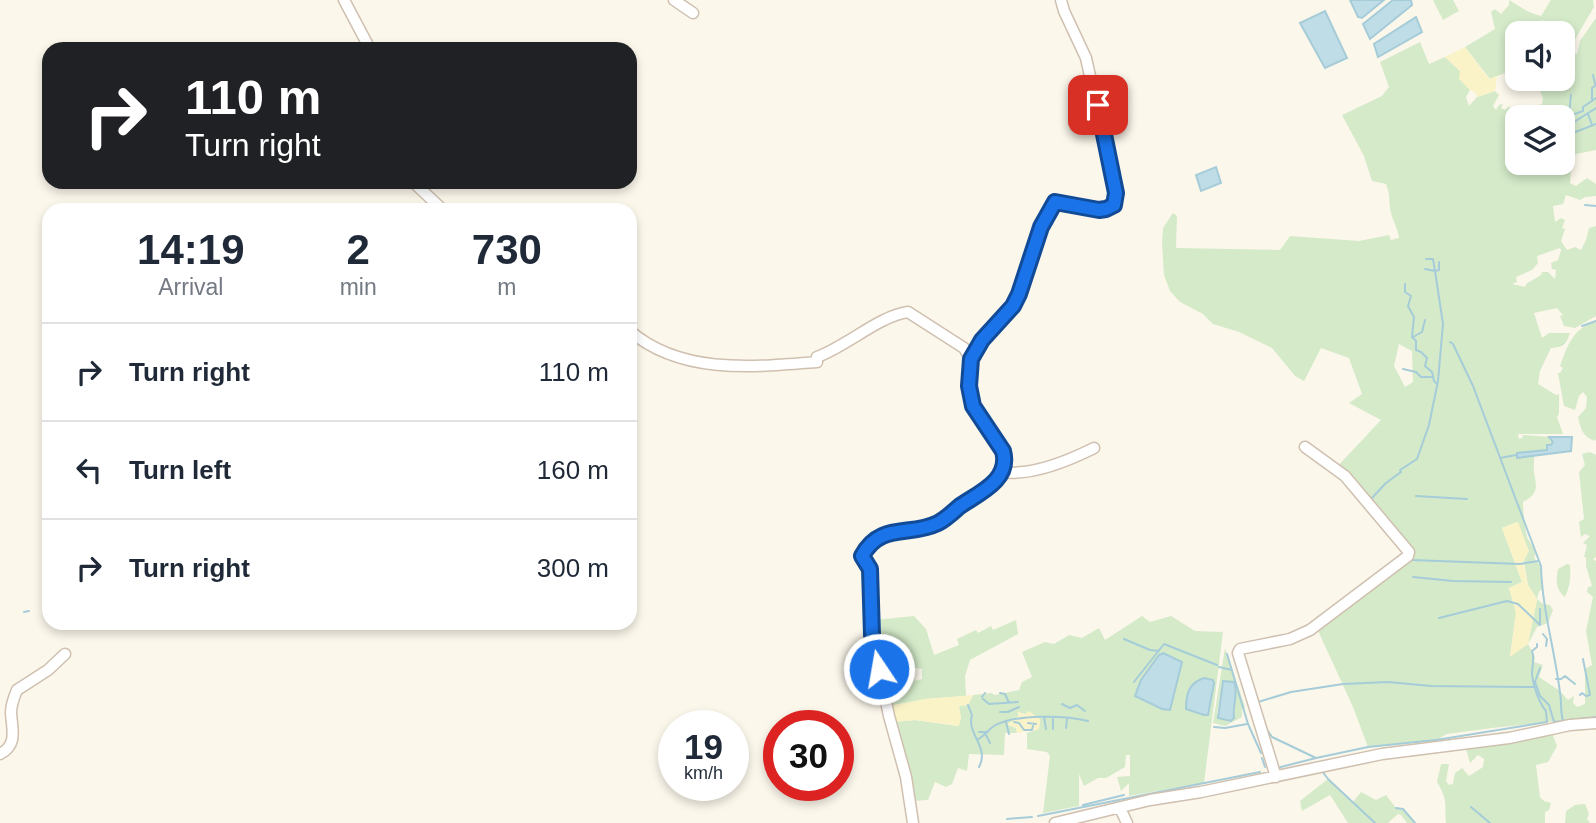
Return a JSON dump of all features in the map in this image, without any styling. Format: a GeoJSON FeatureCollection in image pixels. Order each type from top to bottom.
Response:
{"type":"FeatureCollection","features":[{"type":"Feature","properties":{"kind":"street"},"geometry":{"type":"LineString","coordinates":[[344,0],[366,42]]}},
{"type":"Feature","properties":{"kind":"street"},"geometry":{"type":"LineString","coordinates":[[674,0],[693,13]]}},
{"type":"Feature","properties":{"kind":"street"},"geometry":{"type":"LineString","coordinates":[[913,823],[906,777],[889,716],[872,635],[870,569],[862,556],[867,546],[882,534],[939,522],[985,491],[1002,472],[1005,459],[1003,451],[973,406],[969,386],[971,359],[982,340],[1013,306],[1041,227],[1055,202],[1099,210],[1110,208],[1115,200],[1116,193],[1086,58],[1061,0]]}},
{"type":"Feature","properties":{"kind":"street"},"geometry":{"type":"LineString","coordinates":[[420,189],[436,203]]}},
{"type":"Feature","properties":{"kind":"street"},"geometry":{"type":"LineString","coordinates":[[637,337],[675,357],[696,363],[746,367],[817,362],[817,357],[839,348],[897,315],[908,312],[964,348],[971,359]]}},
{"type":"Feature","properties":{"kind":"street"},"geometry":{"type":"LineString","coordinates":[[964,348],[982,340]]}},
{"type":"Feature","properties":{"kind":"street"},"geometry":{"type":"LineString","coordinates":[[1276,776],[1238,653],[1240,649],[1290,639],[1310,629],[1408,556],[1409,552],[1345,476],[1306,447]]}},
{"type":"Feature","properties":{"kind":"street"},"geometry":{"type":"LineString","coordinates":[[1002,472],[1022,474],[1071,460],[1094,449]]}},
{"type":"Feature","properties":{"kind":"street"},"geometry":{"type":"LineString","coordinates":[[0,754],[11,744],[14,733],[11,710],[16,690],[48,670],[65,654]]}},
{"type":"Feature","properties":{"kind":"street"},"geometry":{"type":"LineString","coordinates":[[1055,823],[1150,800],[1382,754],[1508,738],[1570,725],[1596,723]]}},
{"type":"Feature","properties":{"kind":"street"},"geometry":{"type":"LineString","coordinates":[[1120,808],[1127,823]]}},
{"type":"Feature","properties":{"kind":"green space"},"geometry":{"type":"Polygon","coordinates":[[[1433,0],[1453,0],[1459,11],[1443,20],[1433,0]]]}},
{"type":"Feature","properties":{"kind":"green space"},"geometry":{"type":"Polygon","coordinates":[[[1509,0],[1541,16],[1551,0],[1593,0],[1594,7],[1575,39],[1575,21],[1505,21],[1505,73],[1490,79],[1465,47],[1495,29],[1491,12],[1495,9],[1501,14],[1509,5],[1509,0]]]}},
{"type":"Feature","properties":{"kind":"green space"},"geometry":{"type":"Polygon","coordinates":[[[1596,18],[1596,150],[1576,154],[1575,105],[1538,105],[1542,104],[1543,98],[1540,91],[1575,91],[1575,54],[1580,41],[1596,18]]]}},
{"type":"Feature","properties":{"kind":"green space"},"geometry":{"type":"Polygon","coordinates":[[[1420,42],[1429,64],[1445,57],[1461,72],[1460,79],[1470,90],[1466,97],[1469,106],[1477,97],[1495,91],[1499,95],[1493,106],[1496,110],[1503,104],[1501,108],[1505,110],[1505,175],[1571,175],[1570,183],[1576,186],[1587,178],[1596,184],[1596,196],[1580,200],[1566,195],[1563,204],[1553,206],[1555,222],[1561,218],[1565,220],[1561,241],[1567,250],[1575,247],[1581,250],[1589,228],[1596,226],[1596,316],[1575,328],[1564,326],[1560,316],[1563,315],[1557,308],[1534,313],[1542,338],[1549,333],[1570,333],[1564,345],[1551,348],[1540,371],[1538,384],[1556,395],[1559,394],[1557,417],[1563,434],[1518,434],[1519,439],[1523,435],[1549,437],[1553,441],[1547,450],[1524,452],[1534,454],[1536,489],[1523,502],[1527,537],[1536,552],[1534,558],[1541,566],[1542,590],[1539,591],[1537,599],[1528,585],[1517,522],[1502,528],[1522,582],[1509,588],[1516,613],[1510,656],[1528,644],[1535,657],[1534,662],[1543,665],[1539,677],[1568,700],[1574,696],[1573,703],[1577,707],[1585,704],[1585,669],[1592,665],[1586,631],[1593,597],[1587,592],[1588,587],[1592,586],[1584,557],[1587,545],[1583,543],[1590,536],[1585,534],[1581,537],[1579,522],[1584,519],[1579,472],[1585,465],[1582,454],[1590,452],[1596,455],[1596,557],[1593,559],[1596,561],[1596,717],[1492,728],[1447,734],[1436,740],[1368,747],[1314,622],[1401,558],[1402,548],[1333,471],[1381,420],[1349,403],[1362,394],[1349,358],[1321,348],[1304,381],[1295,376],[1272,348],[1239,332],[1213,324],[1203,314],[1180,302],[1170,291],[1164,275],[1163,228],[1173,213],[1177,216],[1176,248],[1280,250],[1290,236],[1359,241],[1389,235],[1391,240],[1399,238],[1386,184],[1372,181],[1364,156],[1342,115],[1382,96],[1389,87],[1380,62],[1420,42]],[[1560,248],[1537,256],[1538,263],[1532,270],[1516,277],[1517,282],[1512,284],[1525,287],[1542,272],[1548,272],[1555,279],[1556,270],[1552,269],[1551,263],[1558,260],[1560,248]],[[1399,344],[1394,366],[1405,387],[1413,382],[1412,351],[1399,344]]]}},
{"type":"Feature","properties":{"kind":"green space"},"geometry":{"type":"Polygon","coordinates":[[[1596,320],[1595,441],[1583,432],[1578,417],[1586,408],[1587,397],[1583,392],[1579,396],[1575,410],[1564,406],[1558,373],[1563,368],[1560,366],[1572,338],[1596,320]]]}},
{"type":"Feature","properties":{"kind":"green space"},"geometry":{"type":"Polygon","coordinates":[[[1570,565],[1570,577],[1565,597],[1558,588],[1557,577],[1558,569],[1570,565]]]}},
{"type":"Feature","properties":{"kind":"green space"},"geometry":{"type":"Polygon","coordinates":[[[1537,599],[1550,605],[1553,610],[1548,623],[1537,627],[1528,644],[1537,599]]]}},
{"type":"Feature","properties":{"kind":"green space"},"geometry":{"type":"Polygon","coordinates":[[[914,616],[926,629],[934,655],[959,645],[957,639],[991,626],[993,630],[1016,620],[1018,634],[970,660],[965,676],[966,696],[926,699],[889,706],[884,687],[922,679],[922,669],[896,665],[879,657],[874,620],[914,616]]]}},
{"type":"Feature","properties":{"kind":"green space"},"geometry":{"type":"Polygon","coordinates":[[[1142,616],[1150,622],[1171,616],[1195,631],[1223,632],[1204,783],[1129,796],[1129,783],[1121,791],[1117,777],[1130,776],[1130,755],[1126,755],[1125,767],[1106,778],[1098,778],[1084,786],[1079,774],[1079,806],[1043,813],[1050,756],[1047,752],[1027,749],[1027,733],[1039,729],[1040,719],[1018,712],[1018,717],[1008,725],[1016,728],[1017,733],[1005,733],[1004,755],[969,754],[967,771],[958,768],[952,784],[946,787],[935,782],[928,800],[913,801],[894,722],[915,720],[958,726],[961,718],[959,706],[968,705],[973,695],[995,695],[1019,690],[1022,682],[1032,677],[1022,652],[1045,642],[1054,644],[1069,635],[1082,638],[1099,628],[1105,640],[1142,616]],[[1214,683],[1191,685],[1186,709],[1208,715],[1214,683]]]}},
{"type":"Feature","properties":{"kind":"green space"},"geometry":{"type":"Polygon","coordinates":[[[1225,648],[1245,707],[1242,709],[1242,717],[1225,726],[1213,723],[1225,648]],[[1222,683],[1217,714],[1234,718],[1236,688],[1222,683]]]}},
{"type":"Feature","properties":{"kind":"green space"},"geometry":{"type":"Polygon","coordinates":[[[1562,729],[1553,736],[1557,746],[1548,762],[1536,765],[1540,797],[1551,803],[1549,810],[1545,812],[1545,823],[1446,823],[1445,799],[1437,782],[1441,764],[1449,764],[1446,781],[1449,785],[1453,784],[1455,773],[1462,768],[1469,776],[1483,767],[1484,759],[1478,755],[1470,763],[1464,741],[1562,729]]]}},
{"type":"Feature","properties":{"kind":"green space"},"geometry":{"type":"Polygon","coordinates":[[[1328,779],[1353,802],[1361,792],[1376,800],[1386,795],[1396,808],[1403,809],[1415,823],[1407,823],[1398,814],[1388,823],[1348,823],[1330,795],[1302,811],[1300,801],[1328,779]]]}},
{"type":"Feature","properties":{"kind":"green space"},"geometry":{"type":"Polygon","coordinates":[[[1585,804],[1590,823],[1565,823],[1566,811],[1575,805],[1585,804]]]}},
{"type":"Feature","properties":{"kind":"sand"},"geometry":{"type":"Polygon","coordinates":[[[1465,47],[1489,79],[1497,76],[1495,91],[1477,97],[1475,92],[1459,79],[1460,71],[1445,57],[1465,47]]]}},
{"type":"Feature","properties":{"kind":"sand"},"geometry":{"type":"Polygon","coordinates":[[[1518,522],[1529,551],[1523,562],[1528,585],[1537,599],[1528,644],[1510,657],[1516,613],[1509,588],[1522,582],[1502,528],[1518,522]]]}},
{"type":"Feature","properties":{"kind":"sand"},"geometry":{"type":"Polygon","coordinates":[[[973,695],[968,705],[959,706],[959,726],[915,720],[894,722],[889,706],[926,699],[973,695]]]}},
{"type":"Feature","properties":{"kind":"sand"},"geometry":{"type":"Polygon","coordinates":[[[1018,711],[1024,715],[1029,711],[1040,719],[1039,729],[1017,733],[1016,728],[1007,724],[1018,717],[1018,711]]]}},
{"type":"Feature","properties":{"kind":"water"},"geometry":{"type":"Polygon","coordinates":[[[1350,0],[1384,0],[1362,18],[1358,17],[1350,0]]]}},
{"type":"Feature","properties":{"kind":"water"},"geometry":{"type":"Polygon","coordinates":[[[1393,0],[1411,0],[1412,5],[1370,39],[1363,24],[1393,0]]]}},
{"type":"Feature","properties":{"kind":"water"},"geometry":{"type":"Polygon","coordinates":[[[1325,11],[1347,58],[1325,68],[1300,23],[1325,11]]]}},
{"type":"Feature","properties":{"kind":"water"},"geometry":{"type":"Polygon","coordinates":[[[1416,17],[1422,32],[1378,57],[1374,44],[1416,17]]]}},
{"type":"Feature","properties":{"kind":"water"},"geometry":{"type":"Polygon","coordinates":[[[1216,167],[1221,183],[1201,191],[1196,175],[1216,167]]]}},
{"type":"Feature","properties":{"kind":"water"},"geometry":{"type":"Polygon","coordinates":[[[1549,437],[1572,437],[1571,451],[1517,458],[1517,453],[1547,450],[1547,445],[1553,442],[1549,437]]]}},
{"type":"Feature","properties":{"kind":"water"},"geometry":{"type":"Polygon","coordinates":[[[1163,653],[1182,662],[1170,710],[1135,696],[1141,680],[1163,653]]]}},
{"type":"Feature","properties":{"kind":"water"},"geometry":{"type":"Polygon","coordinates":[[[1204,678],[1213,680],[1214,683],[1208,715],[1186,709],[1189,689],[1204,678]]]}},
{"type":"Feature","properties":{"kind":"water"},"geometry":{"type":"Polygon","coordinates":[[[1223,681],[1234,682],[1235,686],[1234,718],[1231,721],[1218,718],[1223,681]]]}},
{"type":"Feature","properties":{"kind":"waterway"},"geometry":{"type":"LineString","coordinates":[[1593,75],[1595,84]]}},
{"type":"Feature","properties":{"kind":"waterway"},"geometry":{"type":"LineString","coordinates":[[1592,99],[1592,88],[1596,85]]}},
{"type":"Feature","properties":{"kind":"waterway"},"geometry":{"type":"LineString","coordinates":[[1570,105],[1571,95]]}},
{"type":"Feature","properties":{"kind":"waterway"},"geometry":{"type":"LineString","coordinates":[[1575,114],[1583,111],[1583,107],[1596,98]]}},
{"type":"Feature","properties":{"kind":"waterway"},"geometry":{"type":"LineString","coordinates":[[1575,121],[1596,108]]}},
{"type":"Feature","properties":{"kind":"waterway"},"geometry":{"type":"LineString","coordinates":[[1588,114],[1592,125]]}},
{"type":"Feature","properties":{"kind":"waterway"},"geometry":{"type":"LineString","coordinates":[[1575,132],[1596,124]]}},
{"type":"Feature","properties":{"kind":"waterway"},"geometry":{"type":"LineString","coordinates":[[1585,205],[1596,206]]}},
{"type":"Feature","properties":{"kind":"waterway"},"geometry":{"type":"LineString","coordinates":[[1425,269],[1435,271],[1433,259],[1426,259]]}},
{"type":"Feature","properties":{"kind":"waterway"},"geometry":{"type":"LineString","coordinates":[[1370,500],[1401,472],[1400,470],[1417,459],[1429,425],[1438,381],[1443,324],[1435,271],[1439,270],[1439,262]]}},
{"type":"Feature","properties":{"kind":"waterway"},"geometry":{"type":"LineString","coordinates":[[1405,284],[1405,292],[1411,296],[1408,306],[1414,317],[1412,337],[1416,341],[1416,350],[1427,358],[1425,366],[1432,372],[1436,383]]}},
{"type":"Feature","properties":{"kind":"waterway"},"geometry":{"type":"LineString","coordinates":[[1413,337],[1422,332],[1425,320]]}},
{"type":"Feature","properties":{"kind":"waterway"},"geometry":{"type":"LineString","coordinates":[[1582,326],[1596,321]]}},
{"type":"Feature","properties":{"kind":"waterway"},"geometry":{"type":"LineString","coordinates":[[1450,342],[1473,386],[1541,566],[1563,721]]}},
{"type":"Feature","properties":{"kind":"waterway"},"geometry":{"type":"LineString","coordinates":[[1403,369],[1416,372],[1421,377],[1431,377]]}},
{"type":"Feature","properties":{"kind":"waterway"},"geometry":{"type":"LineString","coordinates":[[1500,458],[1516,455]]}},
{"type":"Feature","properties":{"kind":"waterway"},"geometry":{"type":"LineString","coordinates":[[1416,496],[1467,499]]}},
{"type":"Feature","properties":{"kind":"waterway"},"geometry":{"type":"LineString","coordinates":[[1411,560],[1520,564],[1538,561]]}},
{"type":"Feature","properties":{"kind":"waterway"},"geometry":{"type":"LineString","coordinates":[[1413,577],[1511,582]]}},
{"type":"Feature","properties":{"kind":"waterway"},"geometry":{"type":"LineString","coordinates":[[1439,618],[1507,601],[1518,604],[1540,625]]}},
{"type":"Feature","properties":{"kind":"waterway"},"geometry":{"type":"LineString","coordinates":[[1540,609],[1540,625]]}},
{"type":"Feature","properties":{"kind":"waterway"},"geometry":{"type":"LineString","coordinates":[[24,612],[29,611]]}},
{"type":"Feature","properties":{"kind":"waterway"},"geometry":{"type":"LineString","coordinates":[[1543,634],[1547,639],[1546,646]]}},
{"type":"Feature","properties":{"kind":"waterway"},"geometry":{"type":"LineString","coordinates":[[1124,639],[1159,651]]}},
{"type":"Feature","properties":{"kind":"waterway"},"geometry":{"type":"LineString","coordinates":[[1134,682],[1164,644],[1217,665]]}},
{"type":"Feature","properties":{"kind":"waterway"},"geometry":{"type":"LineString","coordinates":[[1266,728],[1272,737],[1316,758],[1368,747],[1436,740],[1547,722],[1546,711],[1537,694],[1532,674],[1532,651],[1537,644]]}},
{"type":"Feature","properties":{"kind":"waterway"},"geometry":{"type":"LineString","coordinates":[[1227,654],[1248,724],[1261,753]]}},
{"type":"Feature","properties":{"kind":"waterway"},"geometry":{"type":"LineString","coordinates":[[1580,695],[1590,695],[1583,659]]}},
{"type":"Feature","properties":{"kind":"waterway"},"geometry":{"type":"LineString","coordinates":[[1219,667],[1232,670]]}},
{"type":"Feature","properties":{"kind":"waterway"},"geometry":{"type":"LineString","coordinates":[[1540,668],[1535,682],[1540,696],[1549,705],[1554,722],[1596,717]]}},
{"type":"Feature","properties":{"kind":"waterway"},"geometry":{"type":"LineString","coordinates":[[1556,679],[1565,676],[1575,684]]}},
{"type":"Feature","properties":{"kind":"waterway"},"geometry":{"type":"LineString","coordinates":[[1258,702],[1291,692],[1343,684],[1388,682],[1431,686],[1534,687]]}},
{"type":"Feature","properties":{"kind":"waterway"},"geometry":{"type":"LineString","coordinates":[[982,697],[985,693]]}},
{"type":"Feature","properties":{"kind":"waterway"},"geometry":{"type":"LineString","coordinates":[[1000,693],[1005,694],[1009,703]]}},
{"type":"Feature","properties":{"kind":"waterway"},"geometry":{"type":"LineString","coordinates":[[983,699],[989,704],[1018,702]]}},
{"type":"Feature","properties":{"kind":"waterway"},"geometry":{"type":"LineString","coordinates":[[1062,704],[1070,708],[1077,705],[1085,711]]}},
{"type":"Feature","properties":{"kind":"waterway"},"geometry":{"type":"LineString","coordinates":[[968,705],[972,715],[972,728],[982,753],[979,767]]}},
{"type":"Feature","properties":{"kind":"waterway"},"geometry":{"type":"LineString","coordinates":[[1000,712],[1019,707]]}},
{"type":"Feature","properties":{"kind":"waterway"},"geometry":{"type":"LineString","coordinates":[[1044,717],[1046,729]]}},
{"type":"Feature","properties":{"kind":"waterway"},"geometry":{"type":"LineString","coordinates":[[977,740],[994,726],[1014,719],[1054,717],[1088,721]]}},
{"type":"Feature","properties":{"kind":"waterway"},"geometry":{"type":"LineString","coordinates":[[1053,719],[1053,729]]}},
{"type":"Feature","properties":{"kind":"waterway"},"geometry":{"type":"LineString","coordinates":[[1066,728],[1067,719]]}},
{"type":"Feature","properties":{"kind":"waterway"},"geometry":{"type":"LineString","coordinates":[[1006,722],[1009,734]]}},
{"type":"Feature","properties":{"kind":"waterway"},"geometry":{"type":"LineString","coordinates":[[1014,722],[1019,723],[1024,730],[1032,730],[1033,726]]}},
{"type":"Feature","properties":{"kind":"waterway"},"geometry":{"type":"LineString","coordinates":[[1028,723],[1036,724]]}},
{"type":"Feature","properties":{"kind":"waterway"},"geometry":{"type":"LineString","coordinates":[[1214,727],[1247,724]]}},
{"type":"Feature","properties":{"kind":"waterway"},"geometry":{"type":"LineString","coordinates":[[979,732],[988,732]]}},
{"type":"Feature","properties":{"kind":"waterway"},"geometry":{"type":"LineString","coordinates":[[986,735],[990,743]]}},
{"type":"Feature","properties":{"kind":"waterway"},"geometry":{"type":"LineString","coordinates":[[1262,758],[1265,767]]}},
{"type":"Feature","properties":{"kind":"waterway"},"geometry":{"type":"LineString","coordinates":[[1277,768],[1316,758]]}},
{"type":"Feature","properties":{"kind":"waterway"},"geometry":{"type":"LineString","coordinates":[[1322,771],[1375,823]]}},
{"type":"Feature","properties":{"kind":"waterway"},"geometry":{"type":"LineString","coordinates":[[1038,816],[1260,772]]}},
{"type":"Feature","properties":{"kind":"waterway"},"geometry":{"type":"LineString","coordinates":[[1083,805],[1124,795]]}},
{"type":"Feature","properties":{"kind":"waterway"},"geometry":{"type":"LineString","coordinates":[[1471,807],[1490,823]]}},
{"type":"Feature","properties":{"kind":"waterway"},"geometry":{"type":"LineString","coordinates":[[1396,808],[1403,809],[1415,823]]}},
{"type":"Feature","properties":{"kind":"waterway"},"geometry":{"type":"LineString","coordinates":[[1007,819],[1032,817]]}},
{"type":"Feature","properties":{"kind":"route"},"geometry":{"type":"LineString","coordinates":[[879,669],[872,635],[870,569],[862,556],[867,546],[882,534],[931,526],[939,522],[985,491],[1002,472],[1005,459],[1003,451],[973,406],[969,386],[971,359],[982,340],[1013,306],[1041,227],[1055,202],[1099,210],[1114,205],[1116,193],[1098,105]]}}]}
